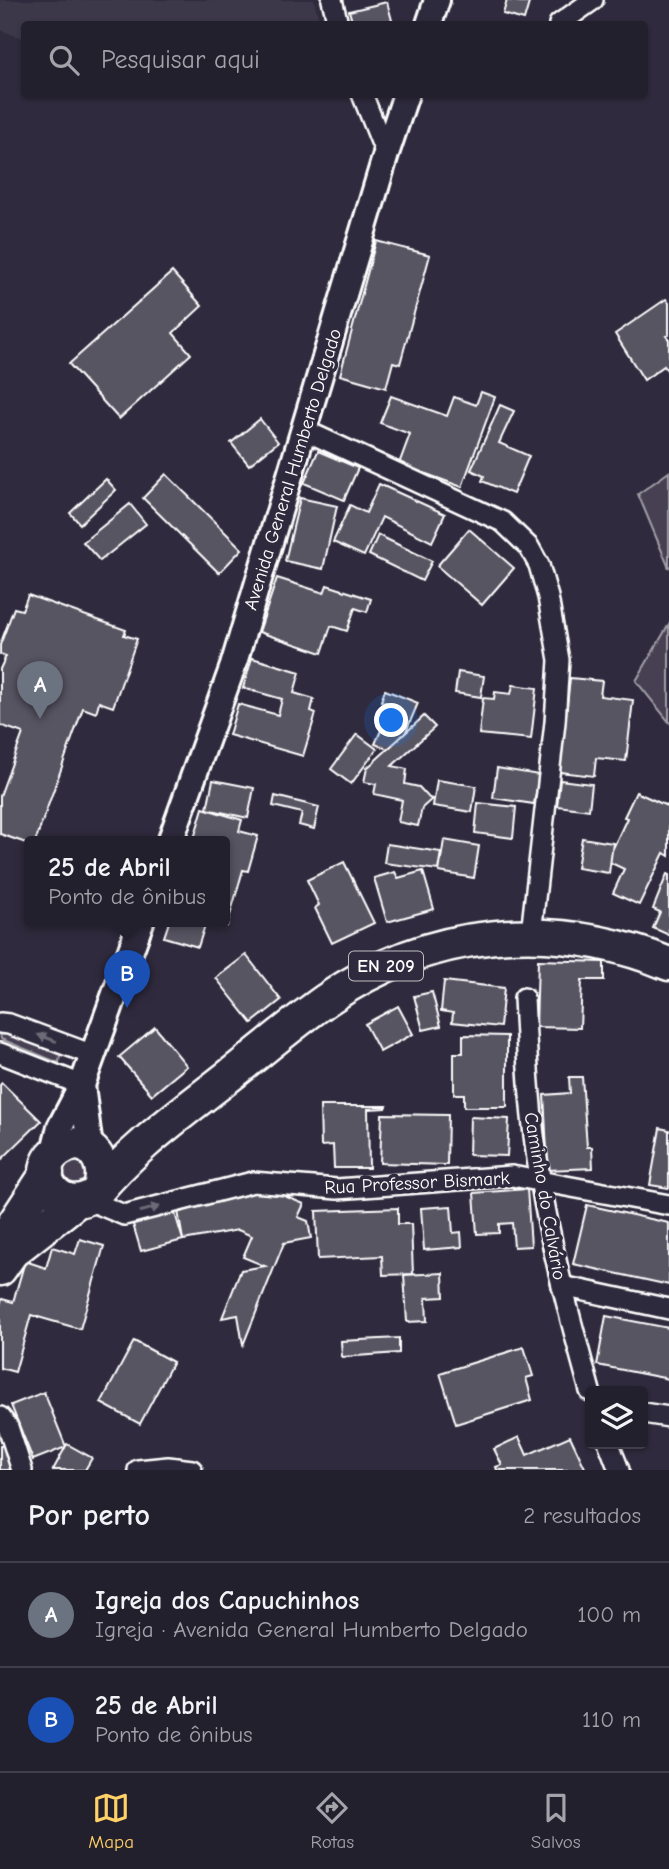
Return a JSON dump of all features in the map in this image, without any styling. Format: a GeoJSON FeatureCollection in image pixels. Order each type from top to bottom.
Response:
{"type":"FeatureCollection","features":[{"type":"Feature","properties":{"kind":"main road","name":"EN 209"},"geometry":{"type":"LineString","coordinates":[[87,1196],[150,1138],[327,1000],[377,970],[436,946],[531,934],[585,938],[638,951],[669,964]]}},
{"type":"Feature","properties":{"kind":"main road","name":"EN 209"},"geometry":{"type":"LineString","coordinates":[[93,1150],[150,1138]]}},
{"type":"Feature","properties":{"kind":"main road"},"geometry":{"type":"LineString","coordinates":[[0,1241],[8,1234],[60,1149],[69,1146],[93,1150],[103,1169],[87,1196],[12,1252],[0,1269]]}},
{"type":"Feature","properties":{"kind":"main road"},"geometry":{"type":"LineString","coordinates":[[50,1164],[52,1190],[67,1200],[87,1196]]}},
{"type":"Feature","properties":{"kind":"street"},"geometry":{"type":"LineString","coordinates":[[332,0],[337,21]]}},
{"type":"Feature","properties":{"kind":"street"},"geometry":{"type":"LineString","coordinates":[[430,21],[438,0]]}},
{"type":"Feature","properties":{"kind":"street"},"geometry":{"type":"LineString","coordinates":[[563,21],[593,0]]}},
{"type":"Feature","properties":{"kind":"street"},"geometry":{"type":"LineString","coordinates":[[364,98],[386,155]]}},
{"type":"Feature","properties":{"kind":"street","name":"Avenida General Humberto Delgado"},"geometry":{"type":"LineString","coordinates":[[172,836],[233,666],[405,98]]}},
{"type":"Feature","properties":{"kind":"street"},"geometry":{"type":"LineString","coordinates":[[304,430],[503,522],[529,547],[539,565],[548,597],[559,660],[555,722],[531,934]]}},
{"type":"Feature","properties":{"kind":"street"},"geometry":{"type":"LineString","coordinates":[[50,1164],[60,1127],[82,1085],[140,927]]}},
{"type":"Feature","properties":{"kind":"street","name":"Caminho do Calvário"},"geometry":{"type":"LineString","coordinates":[[524,998],[529,1092],[540,1180],[562,1286],[589,1386]]}},
{"type":"Feature","properties":{"kind":"street"},"geometry":{"type":"LineString","coordinates":[[0,1023],[93,1055]]}},
{"type":"Feature","properties":{"kind":"street"},"geometry":{"type":"LineString","coordinates":[[0,1053],[82,1085]]}},
{"type":"Feature","properties":{"kind":"street"},"geometry":{"type":"LineString","coordinates":[[82,1085],[93,1150]]}},
{"type":"Feature","properties":{"kind":"street","name":"Rua Professor Bismark"},"geometry":{"type":"LineString","coordinates":[[87,1196],[124,1215],[253,1182],[337,1189],[512,1176],[669,1205]]}},
{"type":"Feature","properties":{"kind":"street"},"geometry":{"type":"LineString","coordinates":[[562,1286],[669,1309]]}},
{"type":"Feature","properties":{"kind":"street"},"geometry":{"type":"LineString","coordinates":[[648,1414],[669,1417]]}},
{"type":"Feature","properties":{"kind":"street"},"geometry":{"type":"LineString","coordinates":[[0,1417],[8,1427],[22,1470]]}},
{"type":"Feature","properties":{"kind":"street"},"geometry":{"type":"LineString","coordinates":[[611,1449],[619,1470]]}},
{"type":"Feature","properties":{"kind":"street"},"geometry":{"type":"LineString","coordinates":[[138,1470],[168,1467],[192,1470]]}},
{"type":"Feature","properties":{"kind":"shaded area"},"geometry":{"type":"Polygon","coordinates":[[[0,0],[314,0],[319,21],[21,21],[21,38],[0,30],[0,0]]]}},
{"type":"Feature","properties":{"kind":"shaded area"},"geometry":{"type":"Polygon","coordinates":[[[669,472],[669,568],[638,494],[669,472]]]}},
{"type":"Feature","properties":{"kind":"shaded area"},"geometry":{"type":"Polygon","coordinates":[[[669,624],[669,722],[636,681],[669,624]]]}},
{"type":"Feature","properties":{"kind":"shaded area"},"geometry":{"type":"Polygon","coordinates":[[[0,1033],[9,1033],[60,1055],[59,1063],[1,1039],[0,1033]]]}},
{"type":"Feature","properties":{"kind":"shaded area"},"geometry":{"type":"Polygon","coordinates":[[[75,1160],[84,1164],[88,1173],[84,1182],[75,1186],[66,1182],[62,1173],[66,1164],[75,1160]]]}},
{"type":"Feature","properties":{"kind":"building"},"geometry":{"type":"Polygon","coordinates":[[[507,0],[529,3],[524,20],[503,14],[507,0]]]}},
{"type":"Feature","properties":{"kind":"building"},"geometry":{"type":"Polygon","coordinates":[[[387,2],[392,21],[352,21],[349,11],[387,2]]]}},
{"type":"Feature","properties":{"kind":"building"},"geometry":{"type":"Polygon","coordinates":[[[376,241],[430,255],[400,364],[393,362],[386,388],[340,375],[376,241]]]}},
{"type":"Feature","properties":{"kind":"building"},"geometry":{"type":"Polygon","coordinates":[[[172,272],[202,306],[173,333],[191,354],[119,419],[69,364],[172,272]]]}},
{"type":"Feature","properties":{"kind":"building"},"geometry":{"type":"Polygon","coordinates":[[[666,299],[669,303],[669,335],[666,336],[669,340],[669,373],[664,366],[644,380],[615,334],[666,299]]]}},
{"type":"Feature","properties":{"kind":"building"},"geometry":{"type":"Polygon","coordinates":[[[481,392],[495,397],[462,487],[399,464],[410,434],[380,423],[391,396],[447,416],[454,397],[476,405],[481,392]]]}},
{"type":"Feature","properties":{"kind":"building"},"geometry":{"type":"Polygon","coordinates":[[[500,405],[514,411],[499,443],[529,456],[513,494],[482,481],[484,476],[471,470],[500,405]]]}},
{"type":"Feature","properties":{"kind":"building"},"geometry":{"type":"Polygon","coordinates":[[[260,419],[278,442],[249,465],[231,443],[260,419]]]}},
{"type":"Feature","properties":{"kind":"building"},"geometry":{"type":"Polygon","coordinates":[[[318,451],[358,468],[344,500],[304,483],[318,451]]]}},
{"type":"Feature","properties":{"kind":"building"},"geometry":{"type":"Polygon","coordinates":[[[166,474],[242,549],[219,573],[143,498],[166,474]]]}},
{"type":"Feature","properties":{"kind":"building"},"geometry":{"type":"Polygon","coordinates":[[[106,479],[116,490],[80,524],[70,513],[106,479]]]}},
{"type":"Feature","properties":{"kind":"building"},"geometry":{"type":"Polygon","coordinates":[[[379,484],[445,514],[432,542],[382,517],[364,556],[333,542],[350,505],[366,513],[379,484]]]}},
{"type":"Feature","properties":{"kind":"building"},"geometry":{"type":"Polygon","coordinates":[[[300,498],[337,506],[323,569],[285,561],[300,498]]]}},
{"type":"Feature","properties":{"kind":"building"},"geometry":{"type":"Polygon","coordinates":[[[130,504],[146,524],[100,561],[83,542],[130,504]]]}},
{"type":"Feature","properties":{"kind":"building"},"geometry":{"type":"Polygon","coordinates":[[[469,529],[514,568],[482,605],[437,566],[469,529]]]}},
{"type":"Feature","properties":{"kind":"building"},"geometry":{"type":"Polygon","coordinates":[[[378,535],[432,561],[422,581],[369,555],[378,535]]]}},
{"type":"Feature","properties":{"kind":"building"},"geometry":{"type":"Polygon","coordinates":[[[277,578],[324,593],[327,585],[371,599],[367,612],[355,608],[347,631],[331,626],[322,653],[259,632],[277,578]]]}},
{"type":"Feature","properties":{"kind":"building"},"geometry":{"type":"Polygon","coordinates":[[[28,595],[126,630],[124,635],[137,639],[113,707],[99,702],[96,713],[83,708],[37,836],[24,836],[24,842],[0,834],[0,796],[23,733],[0,725],[0,669],[6,656],[0,654],[0,645],[14,608],[22,610],[28,595]]]}},
{"type":"Feature","properties":{"kind":"building"},"geometry":{"type":"Polygon","coordinates":[[[252,658],[300,672],[294,693],[314,699],[311,711],[316,713],[303,756],[229,735],[238,704],[278,715],[282,699],[243,688],[252,658]]]}},
{"type":"Feature","properties":{"kind":"building"},"geometry":{"type":"Polygon","coordinates":[[[458,672],[484,676],[481,697],[455,693],[458,672]]]}},
{"type":"Feature","properties":{"kind":"building"},"geometry":{"type":"Polygon","coordinates":[[[570,678],[602,681],[600,696],[633,700],[626,761],[596,758],[594,776],[560,772],[570,678]]]}},
{"type":"Feature","properties":{"kind":"building"},"geometry":{"type":"Polygon","coordinates":[[[513,685],[537,688],[531,739],[479,734],[483,698],[494,699],[495,692],[511,694],[513,685]]]}},
{"type":"Feature","properties":{"kind":"building"},"geometry":{"type":"Polygon","coordinates":[[[385,690],[418,703],[397,753],[375,744],[392,705],[381,701],[385,690]]]}},
{"type":"Feature","properties":{"kind":"building"},"geometry":{"type":"Polygon","coordinates":[[[424,716],[435,727],[392,766],[407,769],[405,784],[419,787],[432,799],[422,808],[418,826],[398,822],[402,800],[374,794],[376,784],[364,782],[367,768],[424,716]]]}},
{"type":"Feature","properties":{"kind":"building"},"geometry":{"type":"Polygon","coordinates":[[[357,734],[377,749],[351,784],[331,769],[357,734]]]}},
{"type":"Feature","properties":{"kind":"building"},"geometry":{"type":"Polygon","coordinates":[[[497,768],[539,775],[534,804],[493,798],[497,768]]]}},
{"type":"Feature","properties":{"kind":"building"},"geometry":{"type":"Polygon","coordinates":[[[213,780],[254,788],[248,818],[207,809],[213,780]]]}},
{"type":"Feature","properties":{"kind":"building"},"geometry":{"type":"Polygon","coordinates":[[[437,780],[476,786],[472,812],[433,806],[437,780]]]}},
{"type":"Feature","properties":{"kind":"building"},"geometry":{"type":"Polygon","coordinates":[[[560,780],[592,784],[589,810],[557,806],[560,780]]]}},
{"type":"Feature","properties":{"kind":"building"},"geometry":{"type":"Polygon","coordinates":[[[636,792],[669,807],[669,856],[664,853],[639,905],[613,893],[624,869],[607,861],[636,792]]]}},
{"type":"Feature","properties":{"kind":"building"},"geometry":{"type":"Polygon","coordinates":[[[275,796],[319,807],[314,829],[299,825],[302,813],[273,806],[275,796]]]}},
{"type":"Feature","properties":{"kind":"building"},"geometry":{"type":"Polygon","coordinates":[[[478,803],[516,807],[513,838],[475,833],[478,803]]]}},
{"type":"Feature","properties":{"kind":"building"},"geometry":{"type":"Polygon","coordinates":[[[203,808],[242,820],[239,831],[258,836],[248,871],[243,870],[230,916],[230,836],[195,836],[203,808]]]}},
{"type":"Feature","properties":{"kind":"building"},"geometry":{"type":"Polygon","coordinates":[[[582,838],[613,843],[609,873],[577,868],[582,838]]]}},
{"type":"Feature","properties":{"kind":"building"},"geometry":{"type":"Polygon","coordinates":[[[444,840],[479,846],[474,878],[439,872],[444,840]]]}},
{"type":"Feature","properties":{"kind":"building"},"geometry":{"type":"Polygon","coordinates":[[[387,844],[441,852],[438,870],[384,863],[387,844]]]}},
{"type":"Feature","properties":{"kind":"building"},"geometry":{"type":"Polygon","coordinates":[[[344,862],[374,923],[332,943],[315,908],[319,905],[307,880],[344,862]]]}},
{"type":"Feature","properties":{"kind":"building"},"geometry":{"type":"Polygon","coordinates":[[[423,871],[434,909],[387,922],[374,878],[395,872],[398,878],[423,871]]]}},
{"type":"Feature","properties":{"kind":"building"},"geometry":{"type":"Polygon","coordinates":[[[667,874],[669,935],[653,928],[660,912],[653,909],[667,874]]]}},
{"type":"Feature","properties":{"kind":"building"},"geometry":{"type":"Polygon","coordinates":[[[167,927],[204,927],[198,947],[164,937],[167,927]]]}},
{"type":"Feature","properties":{"kind":"building"},"geometry":{"type":"Polygon","coordinates":[[[246,955],[281,1000],[252,1023],[216,978],[246,955]]]}},
{"type":"Feature","properties":{"kind":"building"},"geometry":{"type":"Polygon","coordinates":[[[538,960],[604,962],[604,980],[582,980],[580,1028],[536,1027],[538,960]]]}},
{"type":"Feature","properties":{"kind":"building"},"geometry":{"type":"Polygon","coordinates":[[[444,981],[504,988],[500,1027],[452,1022],[453,1013],[441,1011],[444,981]]]}},
{"type":"Feature","properties":{"kind":"building"},"geometry":{"type":"Polygon","coordinates":[[[432,992],[441,1026],[423,1030],[414,996],[432,992]]]}},
{"type":"Feature","properties":{"kind":"building"},"geometry":{"type":"Polygon","coordinates":[[[398,1006],[413,1034],[380,1052],[365,1024],[398,1006]]]}},
{"type":"Feature","properties":{"kind":"building"},"geometry":{"type":"Polygon","coordinates":[[[155,1027],[187,1066],[152,1095],[119,1057],[155,1027]]]}},
{"type":"Feature","properties":{"kind":"building"},"geometry":{"type":"Polygon","coordinates":[[[463,1035],[507,1036],[507,1107],[464,1107],[464,1094],[454,1094],[454,1053],[463,1053],[463,1035]]]}},
{"type":"Feature","properties":{"kind":"building"},"geometry":{"type":"Polygon","coordinates":[[[569,1077],[582,1077],[587,1147],[592,1147],[593,1168],[548,1170],[544,1095],[570,1093],[569,1077]]]}},
{"type":"Feature","properties":{"kind":"building"},"geometry":{"type":"Polygon","coordinates":[[[2,1083],[41,1121],[0,1161],[0,1085],[2,1083]]]}},
{"type":"Feature","properties":{"kind":"building"},"geometry":{"type":"Polygon","coordinates":[[[320,1106],[387,1106],[368,1109],[369,1168],[334,1168],[333,1145],[321,1146],[320,1106]]]}},
{"type":"Feature","properties":{"kind":"building"},"geometry":{"type":"Polygon","coordinates":[[[382,1114],[448,1115],[447,1165],[380,1163],[382,1114]]]}},
{"type":"Feature","properties":{"kind":"building"},"geometry":{"type":"Polygon","coordinates":[[[470,1117],[509,1119],[507,1156],[469,1155],[470,1117]]]}},
{"type":"Feature","properties":{"kind":"building"},"geometry":{"type":"Polygon","coordinates":[[[660,1128],[669,1130],[669,1188],[650,1185],[660,1128]]]}},
{"type":"Feature","properties":{"kind":"building"},"geometry":{"type":"Polygon","coordinates":[[[265,1188],[304,1204],[298,1217],[308,1221],[311,1238],[284,1243],[243,1345],[238,1315],[222,1318],[241,1270],[265,1266],[243,1257],[252,1236],[238,1230],[183,1240],[177,1205],[265,1188]]]}},
{"type":"Feature","properties":{"kind":"building"},"geometry":{"type":"Polygon","coordinates":[[[527,1189],[531,1246],[514,1247],[512,1223],[499,1224],[499,1233],[477,1234],[474,1193],[527,1189]]]}},
{"type":"Feature","properties":{"kind":"building"},"geometry":{"type":"Polygon","coordinates":[[[587,1205],[669,1223],[669,1285],[573,1264],[587,1205]]]}},
{"type":"Feature","properties":{"kind":"building"},"geometry":{"type":"Polygon","coordinates":[[[451,1206],[453,1233],[461,1232],[462,1247],[424,1250],[421,1208],[451,1206]]]}},
{"type":"Feature","properties":{"kind":"building"},"geometry":{"type":"Polygon","coordinates":[[[398,1208],[398,1224],[411,1224],[413,1274],[383,1275],[382,1256],[318,1259],[316,1211],[398,1208]]]}},
{"type":"Feature","properties":{"kind":"building"},"geometry":{"type":"Polygon","coordinates":[[[174,1210],[183,1240],[141,1251],[132,1221],[174,1210]]]}},
{"type":"Feature","properties":{"kind":"building"},"geometry":{"type":"Polygon","coordinates":[[[80,1239],[104,1246],[80,1329],[31,1315],[15,1372],[0,1368],[0,1305],[2,1299],[13,1302],[25,1261],[46,1268],[52,1247],[75,1254],[80,1239]]]}},
{"type":"Feature","properties":{"kind":"building"},"geometry":{"type":"Polygon","coordinates":[[[443,1273],[444,1297],[426,1298],[427,1321],[407,1322],[404,1275],[443,1273]]]}},
{"type":"Feature","properties":{"kind":"building"},"geometry":{"type":"Polygon","coordinates":[[[606,1316],[669,1328],[669,1379],[597,1365],[606,1316]]]}},
{"type":"Feature","properties":{"kind":"building"},"geometry":{"type":"Polygon","coordinates":[[[399,1338],[399,1353],[342,1357],[341,1341],[399,1338]]]}},
{"type":"Feature","properties":{"kind":"building"},"geometry":{"type":"Polygon","coordinates":[[[134,1341],[173,1362],[140,1424],[101,1403],[134,1341]]]}},
{"type":"Feature","properties":{"kind":"building"},"geometry":{"type":"Polygon","coordinates":[[[524,1347],[533,1376],[526,1378],[532,1400],[456,1424],[440,1373],[524,1347]]]}},
{"type":"Feature","properties":{"kind":"building"},"geometry":{"type":"Polygon","coordinates":[[[44,1392],[66,1447],[33,1460],[11,1405],[44,1392]]]}},
{"type":"Feature","properties":{"kind":"building"},"geometry":{"type":"Polygon","coordinates":[[[570,1436],[586,1470],[497,1470],[496,1467],[502,1465],[494,1449],[519,1437],[527,1455],[570,1436]]]}},
{"type":"Feature","properties":{"kind":"building"},"geometry":{"type":"Polygon","coordinates":[[[67,1444],[92,1458],[85,1470],[53,1470],[67,1444]]]}},
{"type":"Feature","properties":{"kind":"building"},"geometry":{"type":"Polygon","coordinates":[[[5,1445],[13,1470],[0,1470],[0,1446],[5,1445]]]}},
{"type":"Feature","properties":{"kind":"place","name":"Igreja dos Capuchinhos"},"geometry":{"type":"Point","coordinates":[40,719]}},
{"type":"Feature","properties":{"kind":"place","name":"25 de Abril"},"geometry":{"type":"Point","coordinates":[127,1008]}}]}
